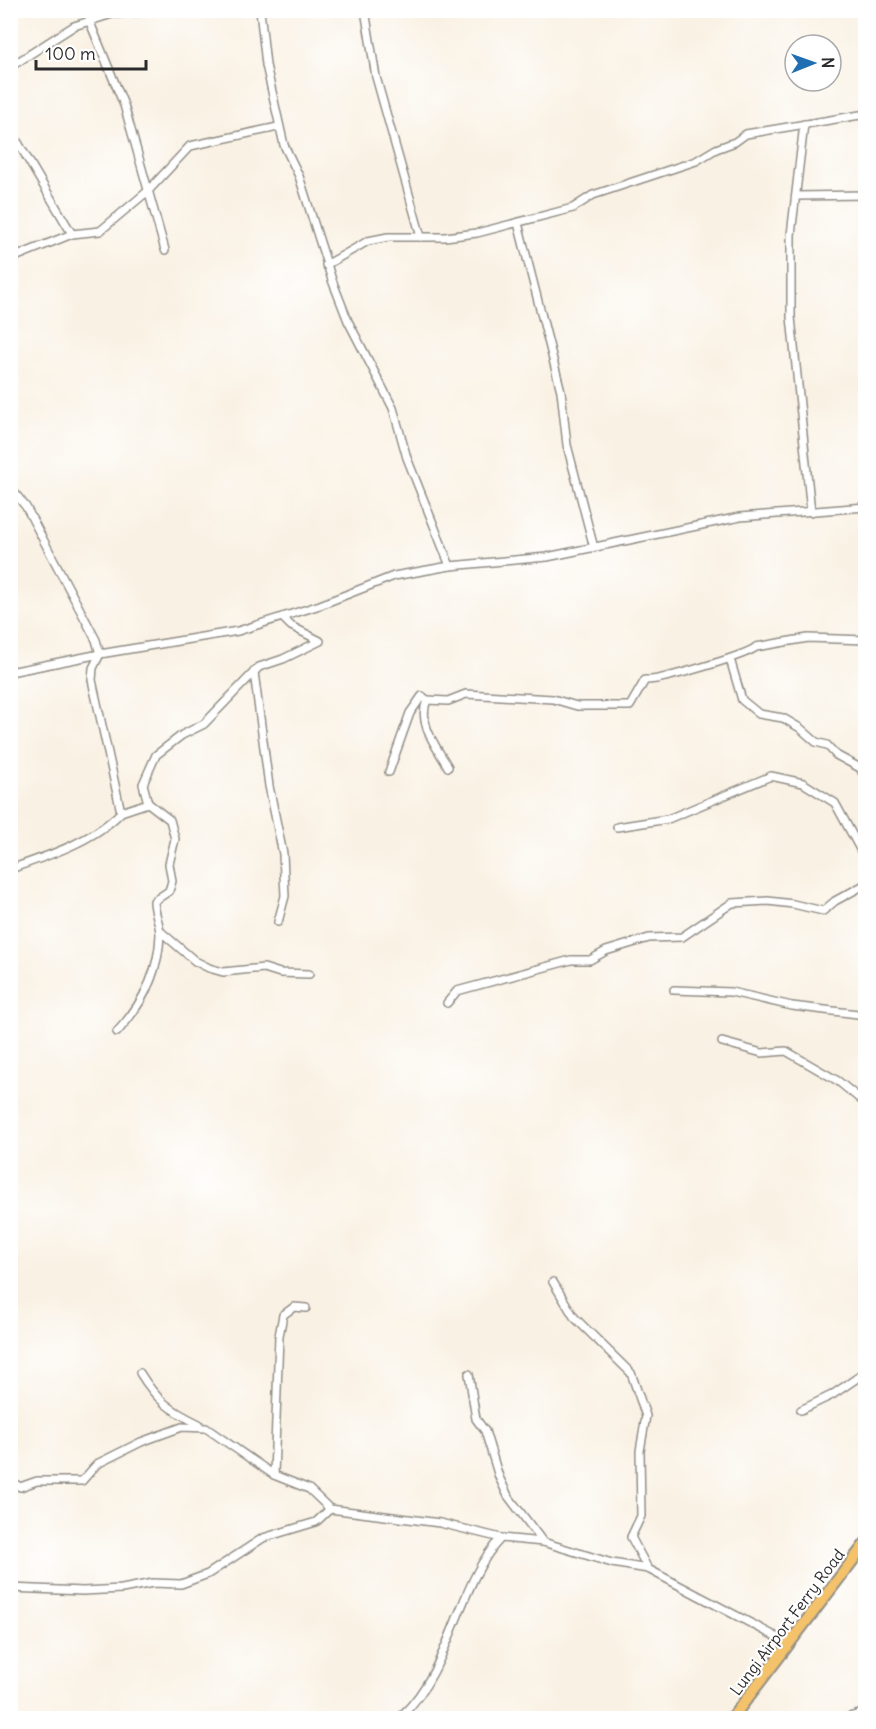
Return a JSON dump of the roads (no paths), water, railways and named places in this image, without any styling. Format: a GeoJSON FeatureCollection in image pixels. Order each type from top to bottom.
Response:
{"type":"FeatureCollection","features":[{"type":"Feature","properties":{"kind":"main road","name":"Lungi Airport Ferry Road"},"geometry":{"type":"LineString","coordinates":[[732,1719],[866,1543]]}},
{"type":"Feature","properties":{"kind":"street"},"geometry":{"type":"LineString","coordinates":[[10,67],[74,26],[111,12],[170,10]]}},
{"type":"Feature","properties":{"kind":"street"},"geometry":{"type":"LineString","coordinates":[[260,10],[266,65],[279,127],[299,176],[326,265],[348,321],[393,408],[407,458],[450,566]]}},
{"type":"Feature","properties":{"kind":"street"},"geometry":{"type":"LineString","coordinates":[[365,10],[376,77],[421,237]]}},
{"type":"Feature","properties":{"kind":"street"},"geometry":{"type":"LineString","coordinates":[[89,20],[124,105],[165,250]]}},
{"type":"Feature","properties":{"kind":"street"},"geometry":{"type":"LineString","coordinates":[[326,265],[368,241],[388,237],[477,233],[573,208],[593,195],[696,161],[716,148],[735,142],[746,134],[866,114]]}},
{"type":"Feature","properties":{"kind":"street"},"geometry":{"type":"LineString","coordinates":[[804,124],[791,235],[791,317],[811,512]]}},
{"type":"Feature","properties":{"kind":"street"},"geometry":{"type":"LineString","coordinates":[[10,259],[72,234],[100,231],[148,191],[190,146],[279,127]]}},
{"type":"Feature","properties":{"kind":"street"},"geometry":{"type":"LineString","coordinates":[[10,129],[72,234]]}},
{"type":"Feature","properties":{"kind":"street"},"geometry":{"type":"LineString","coordinates":[[797,196],[866,195]]}},
{"type":"Feature","properties":{"kind":"street"},"geometry":{"type":"LineString","coordinates":[[518,223],[561,391],[567,445],[594,548]]}},
{"type":"Feature","properties":{"kind":"street"},"geometry":{"type":"LineString","coordinates":[[10,487],[26,507],[96,640],[100,654],[93,668],[92,680],[121,812]]}},
{"type":"Feature","properties":{"kind":"street"},"geometry":{"type":"LineString","coordinates":[[10,672],[238,631],[394,576],[450,566],[547,557],[740,517],[866,507]]}},
{"type":"Feature","properties":{"kind":"street"},"geometry":{"type":"LineString","coordinates":[[117,1032],[134,1013],[148,988],[160,931],[154,901],[169,891],[172,881],[169,864],[176,839],[170,820],[148,803],[143,784],[156,755],[182,735],[204,723],[259,667],[283,659],[320,641],[291,626],[282,617]]}},
{"type":"Feature","properties":{"kind":"street"},"geometry":{"type":"LineString","coordinates":[[389,772],[410,713],[422,696],[427,700],[448,701],[466,694],[553,699],[577,706],[630,706],[645,680],[730,659],[756,648],[782,641],[808,638],[866,640]]}},
{"type":"Feature","properties":{"kind":"street"},"geometry":{"type":"LineString","coordinates":[[730,659],[742,699],[759,714],[783,718],[800,728],[816,742],[827,745],[836,755],[860,768],[866,779]]}},
{"type":"Feature","properties":{"kind":"street"},"geometry":{"type":"LineString","coordinates":[[254,672],[269,786],[283,854],[285,896],[278,922]]}},
{"type":"Feature","properties":{"kind":"street"},"geometry":{"type":"LineString","coordinates":[[427,700],[423,710],[425,723],[448,767]]}},
{"type":"Feature","properties":{"kind":"street"},"geometry":{"type":"LineString","coordinates":[[617,827],[668,819],[771,776],[802,783],[835,803],[866,860]]}},
{"type":"Feature","properties":{"kind":"street"},"geometry":{"type":"LineString","coordinates":[[11,867],[67,847],[109,824],[121,812],[148,803]]}},
{"type":"Feature","properties":{"kind":"street"},"geometry":{"type":"LineString","coordinates":[[447,1003],[457,992],[570,960],[590,960],[633,941],[682,937],[732,903],[768,901],[793,903],[823,911],[835,901],[866,884]]}},
{"type":"Feature","properties":{"kind":"street"},"geometry":{"type":"LineString","coordinates":[[160,931],[195,961],[209,968],[223,972],[264,968],[280,973],[309,974]]}},
{"type":"Feature","properties":{"kind":"street"},"geometry":{"type":"LineString","coordinates":[[674,990],[731,992],[784,1005],[866,1015]]}},
{"type":"Feature","properties":{"kind":"street"},"geometry":{"type":"LineString","coordinates":[[722,1042],[762,1053],[786,1052],[838,1081],[866,1104]]}},
{"type":"Feature","properties":{"kind":"street"},"geometry":{"type":"LineString","coordinates":[[553,1282],[574,1317],[631,1372],[646,1416],[640,1451],[639,1478],[643,1499],[641,1516],[631,1537],[648,1569]]}},
{"type":"Feature","properties":{"kind":"street"},"geometry":{"type":"LineString","coordinates":[[274,1475],[279,1336],[283,1315],[294,1307],[306,1308]]}},
{"type":"Feature","properties":{"kind":"street"},"geometry":{"type":"LineString","coordinates":[[801,1410],[832,1395],[866,1372]]}},
{"type":"Feature","properties":{"kind":"street"},"geometry":{"type":"LineString","coordinates":[[140,1373],[154,1397],[174,1412],[206,1428],[274,1475],[309,1489],[330,1509],[440,1523],[501,1538],[543,1542],[612,1563],[648,1569],[788,1643]]}},
{"type":"Feature","properties":{"kind":"street"},"geometry":{"type":"LineString","coordinates":[[469,1374],[476,1419],[485,1431],[498,1477],[508,1496],[543,1542]]}},
{"type":"Feature","properties":{"kind":"street"},"geometry":{"type":"LineString","coordinates":[[10,1480],[20,1487],[37,1481],[82,1481],[97,1464],[141,1442],[182,1427],[206,1428]]}},
{"type":"Feature","properties":{"kind":"street"},"geometry":{"type":"LineString","coordinates":[[10,1588],[83,1591],[122,1589],[153,1583],[181,1584],[208,1574],[263,1538],[316,1522],[330,1509]]}},
{"type":"Feature","properties":{"kind":"street"},"geometry":{"type":"LineString","coordinates":[[402,1715],[431,1675],[478,1572],[491,1548],[501,1538]]}},
{"type":"Feature","properties":{"kind":"street"},"geometry":{"type":"LineString","coordinates":[[846,1719],[866,1712]]}}]}
